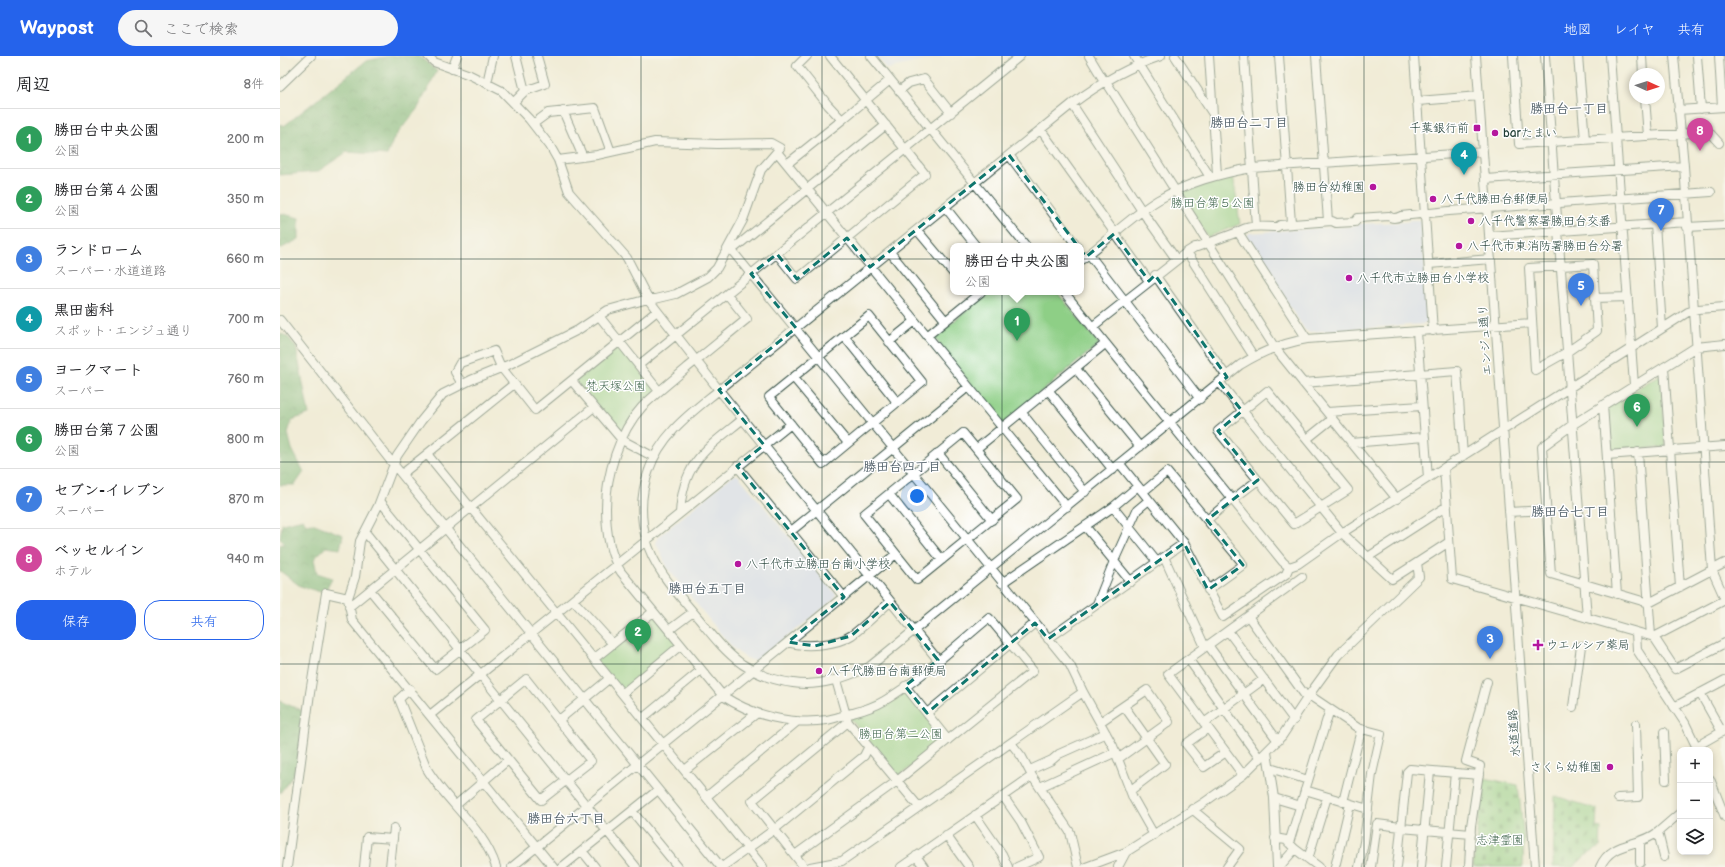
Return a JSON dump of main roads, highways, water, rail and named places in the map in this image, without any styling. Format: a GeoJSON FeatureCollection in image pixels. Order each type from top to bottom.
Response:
{"type":"FeatureCollection","features":[{"type":"Feature","properties":{"kind":"place","name":"千葉銀行前"},"geometry":{"type":"Point","coordinates":[1477,128]}},
{"type":"Feature","properties":{"kind":"place","name":"barたまい"},"geometry":{"type":"Point","coordinates":[1495,133]}},
{"type":"Feature","properties":{"kind":"place","name":"ベッセルイン"},"geometry":{"type":"Point","coordinates":[1700,151]}},
{"type":"Feature","properties":{"kind":"place","name":"黒田歯科"},"geometry":{"type":"Point","coordinates":[1464,175]}},
{"type":"Feature","properties":{"kind":"place","name":"勝田台幼稚園"},"geometry":{"type":"Point","coordinates":[1373,187]}},
{"type":"Feature","properties":{"kind":"place","name":"八千代勝田台郵便局"},"geometry":{"type":"Point","coordinates":[1433,199]}},
{"type":"Feature","properties":{"kind":"place","name":"八千代警察署勝田台交番"},"geometry":{"type":"Point","coordinates":[1471,221]}},
{"type":"Feature","properties":{"kind":"place","name":"セブン-イレブン"},"geometry":{"type":"Point","coordinates":[1661,231]}},
{"type":"Feature","properties":{"kind":"place","name":"八千代市東消防署勝田台分署"},"geometry":{"type":"Point","coordinates":[1459,246]}},
{"type":"Feature","properties":{"kind":"place","name":"八千代市立勝田台小学校"},"geometry":{"type":"Point","coordinates":[1349,278]}},
{"type":"Feature","properties":{"kind":"place","name":"ヨークマート"},"geometry":{"type":"Point","coordinates":[1581,306]}},
{"type":"Feature","properties":{"kind":"place","name":"勝田台中央公園"},"geometry":{"type":"Point","coordinates":[1017,341]}},
{"type":"Feature","properties":{"kind":"place","name":"勝田台第７公園"},"geometry":{"type":"Point","coordinates":[1637,427]}},
{"type":"Feature","properties":{"kind":"place","name":"八千代市立勝田台南小学校"},"geometry":{"type":"Point","coordinates":[738,564]}},
{"type":"Feature","properties":{"kind":"place","name":"ウエルシア薬局"},"geometry":{"type":"Point","coordinates":[1538,645]}},
{"type":"Feature","properties":{"kind":"place","name":"勝田台第４公園"},"geometry":{"type":"Point","coordinates":[638,652]}},
{"type":"Feature","properties":{"kind":"place","name":"ランドローム"},"geometry":{"type":"Point","coordinates":[1490,659]}},
{"type":"Feature","properties":{"kind":"place","name":"八千代勝田台南郵便局"},"geometry":{"type":"Point","coordinates":[819,671]}},
{"type":"Feature","properties":{"kind":"place","name":"さくら幼稚園"},"geometry":{"type":"Point","coordinates":[1610,767]}},
{"type":"Feature","properties":{"kind":"district","name":"勝田台一丁目"},"geometry":{"type":"Point","coordinates":[1569,108]}},
{"type":"Feature","properties":{"kind":"district","name":"勝田台二丁目"},"geometry":{"type":"Point","coordinates":[1249,122]}},
{"type":"Feature","properties":{"kind":"district","name":"勝田台四丁目"},"geometry":{"type":"Point","coordinates":[902,466]}},
{"type":"Feature","properties":{"kind":"district","name":"勝田台七丁目"},"geometry":{"type":"Point","coordinates":[1570,511]}},
{"type":"Feature","properties":{"kind":"district","name":"勝田台五丁目"},"geometry":{"type":"Point","coordinates":[707,588]}},
{"type":"Feature","properties":{"kind":"district","name":"勝田台六丁目"},"geometry":{"type":"Point","coordinates":[566,818]}},
{"type":"Feature","properties":{"kind":"park label","name":"勝田台第５公園"},"geometry":{"type":"Point","coordinates":[1213,203]}},
{"type":"Feature","properties":{"kind":"park label","name":"梵天塚公園"},"geometry":{"type":"Point","coordinates":[616,386]}},
{"type":"Feature","properties":{"kind":"park label","name":"勝田台第二公園"},"geometry":{"type":"Point","coordinates":[901,734]}},
{"type":"Feature","properties":{"kind":"park label","name":"志津霊園"},"geometry":{"type":"Point","coordinates":[1500,840]}}]}
